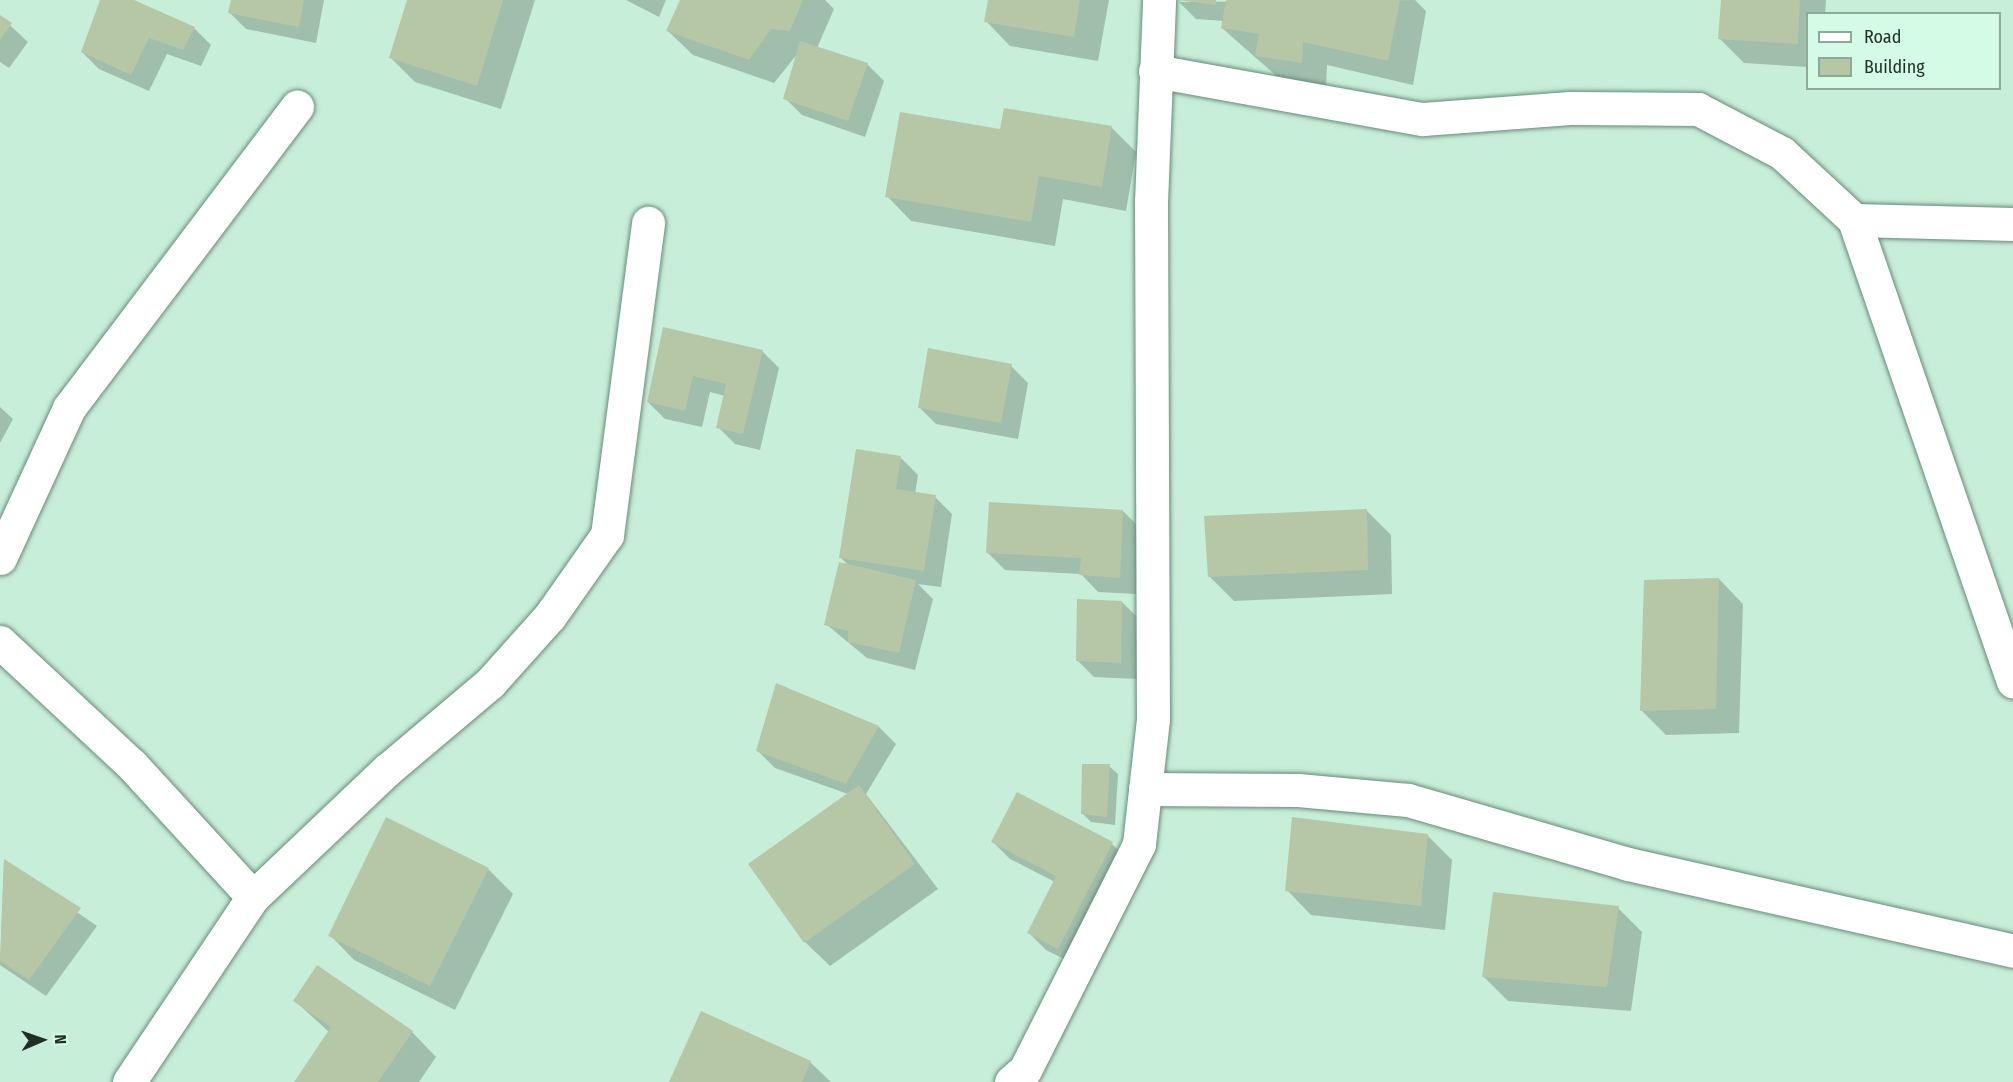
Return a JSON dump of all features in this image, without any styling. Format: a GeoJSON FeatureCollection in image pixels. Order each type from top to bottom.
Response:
{"type":"FeatureCollection","features":[{"type":"Feature","properties":{"kind":"street"},"geometry":{"type":"LineString","coordinates":[[1011,1082],[1025,1070],[1139,844],[1153,718],[1156,506],[1151,202],[1159,0]]}},
{"type":"Feature","properties":{"kind":"street"},"geometry":{"type":"LineString","coordinates":[[1155,71],[1423,119],[1570,108],[1698,110],[1782,153],[1854,220],[2004,634],[2013,681]]}},
{"type":"Feature","properties":{"kind":"street"},"geometry":{"type":"LineString","coordinates":[[0,558],[11,500],[69,408],[297,106]]}},
{"type":"Feature","properties":{"kind":"street"},"geometry":{"type":"LineString","coordinates":[[1854,220],[2013,224]]}},
{"type":"Feature","properties":{"kind":"street"},"geometry":{"type":"LineString","coordinates":[[129,1082],[253,897],[387,770],[490,683],[550,616],[607,535],[648,223]]}},
{"type":"Feature","properties":{"kind":"street"},"geometry":{"type":"LineString","coordinates":[[0,642],[132,765],[253,897]]}},
{"type":"Feature","properties":{"kind":"street"},"geometry":{"type":"LineString","coordinates":[[1145,789],[1298,790],[1408,800],[1628,864],[2013,951]]}},
{"type":"Feature","properties":{"kind":"building"},"geometry":{"type":"Polygon","coordinates":[[[100,0],[134,0],[195,27],[183,50],[149,38],[131,75],[81,52],[100,0]]]}},
{"type":"Feature","properties":{"kind":"building"},"geometry":{"type":"Polygon","coordinates":[[[231,0],[304,0],[299,27],[228,13],[231,0]]]}},
{"type":"Feature","properties":{"kind":"building"},"geometry":{"type":"Polygon","coordinates":[[[407,0],[503,0],[477,86],[389,58],[407,0]]]}},
{"type":"Feature","properties":{"kind":"building"},"geometry":{"type":"Polygon","coordinates":[[[680,0],[803,0],[790,31],[771,29],[749,60],[666,31],[680,0]]]}},
{"type":"Feature","properties":{"kind":"building"},"geometry":{"type":"Polygon","coordinates":[[[988,0],[1080,0],[1074,37],[984,22],[988,0]]]}},
{"type":"Feature","properties":{"kind":"building"},"geometry":{"type":"Polygon","coordinates":[[[1177,0],[1216,0],[1216,5],[1177,0]]]}},
{"type":"Feature","properties":{"kind":"building"},"geometry":{"type":"Polygon","coordinates":[[[1226,0],[1400,0],[1388,61],[1303,42],[1302,63],[1255,56],[1259,34],[1221,28],[1226,0]]]}},
{"type":"Feature","properties":{"kind":"building"},"geometry":{"type":"Polygon","coordinates":[[[1721,0],[1800,0],[1798,44],[1718,39],[1721,0]]]}},
{"type":"Feature","properties":{"kind":"building"},"geometry":{"type":"Polygon","coordinates":[[[0,15],[12,23],[0,40],[0,15]]]}},
{"type":"Feature","properties":{"kind":"building"},"geometry":{"type":"Polygon","coordinates":[[[800,41],[868,63],[848,121],[783,99],[800,41]]]}},
{"type":"Feature","properties":{"kind":"building"},"geometry":{"type":"Polygon","coordinates":[[[1004,108],[1112,126],[1102,187],[1039,176],[1031,222],[885,197],[900,112],[1000,129],[1004,108]]]}},
{"type":"Feature","properties":{"kind":"building"},"geometry":{"type":"Polygon","coordinates":[[[663,327],[763,350],[743,434],[716,428],[726,384],[693,376],[685,411],[647,402],[663,327]]]}},
{"type":"Feature","properties":{"kind":"building"},"geometry":{"type":"Polygon","coordinates":[[[928,348],[1012,364],[1001,423],[918,408],[928,348]]]}},
{"type":"Feature","properties":{"kind":"building"},"geometry":{"type":"Polygon","coordinates":[[[856,449],[901,456],[896,489],[936,495],[924,571],[839,558],[856,449]]]}},
{"type":"Feature","properties":{"kind":"building"},"geometry":{"type":"Polygon","coordinates":[[[989,502],[1123,510],[1120,578],[1079,575],[1081,558],[986,553],[989,502]]]}},
{"type":"Feature","properties":{"kind":"building"},"geometry":{"type":"Polygon","coordinates":[[[1367,509],[1368,570],[1208,577],[1204,516],[1367,509]]]}},
{"type":"Feature","properties":{"kind":"building"},"geometry":{"type":"Polygon","coordinates":[[[839,562],[916,580],[899,653],[848,642],[848,631],[824,625],[839,562]]]}},
{"type":"Feature","properties":{"kind":"building"},"geometry":{"type":"Polygon","coordinates":[[[1719,578],[1716,709],[1640,711],[1644,580],[1719,578]]]}},
{"type":"Feature","properties":{"kind":"building"},"geometry":{"type":"Polygon","coordinates":[[[1077,599],[1122,601],[1121,663],[1076,661],[1077,599]]]}},
{"type":"Feature","properties":{"kind":"building"},"geometry":{"type":"Polygon","coordinates":[[[776,683],[879,726],[846,784],[756,751],[776,683]]]}},
{"type":"Feature","properties":{"kind":"building"},"geometry":{"type":"Polygon","coordinates":[[[1082,764],[1110,764],[1107,817],[1081,814],[1082,764]]]}},
{"type":"Feature","properties":{"kind":"building"},"geometry":{"type":"Polygon","coordinates":[[[859,785],[915,864],[804,943],[748,864],[859,785]]]}},
{"type":"Feature","properties":{"kind":"building"},"geometry":{"type":"Polygon","coordinates":[[[1017,792],[1113,842],[1058,949],[1027,933],[1056,876],[991,842],[1017,792]]]}},
{"type":"Feature","properties":{"kind":"building"},"geometry":{"type":"Polygon","coordinates":[[[386,817],[489,868],[430,986],[328,936],[386,817]]]}},
{"type":"Feature","properties":{"kind":"building"},"geometry":{"type":"Polygon","coordinates":[[[1292,817],[1428,834],[1421,906],[1285,891],[1292,817]]]}},
{"type":"Feature","properties":{"kind":"building"},"geometry":{"type":"Polygon","coordinates":[[[4,859],[81,908],[29,980],[0,961],[4,859]]]}},
{"type":"Feature","properties":{"kind":"building"},"geometry":{"type":"Polygon","coordinates":[[[1493,892],[1619,906],[1607,987],[1482,977],[1493,892]]]}},
{"type":"Feature","properties":{"kind":"building"},"geometry":{"type":"Polygon","coordinates":[[[317,965],[413,1031],[378,1082],[294,1082],[331,1027],[293,1001],[317,965]]]}},
{"type":"Feature","properties":{"kind":"building"},"geometry":{"type":"Polygon","coordinates":[[[701,1011],[811,1061],[802,1082],[669,1082],[701,1011]]]}}]}
